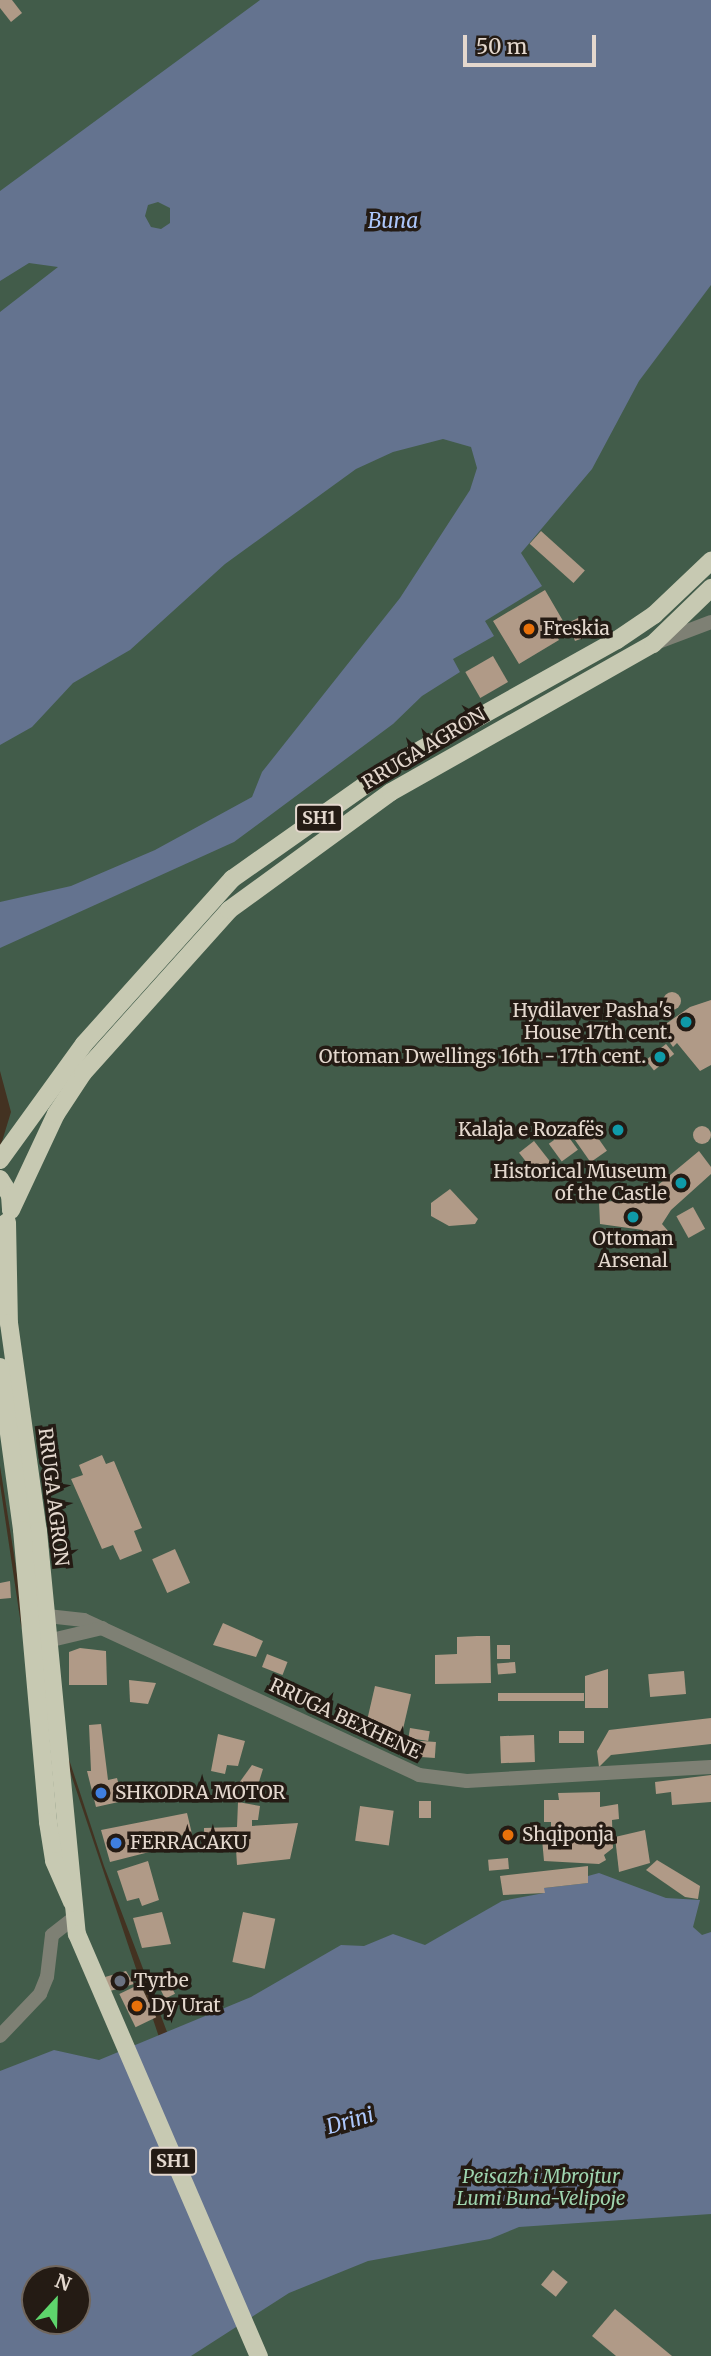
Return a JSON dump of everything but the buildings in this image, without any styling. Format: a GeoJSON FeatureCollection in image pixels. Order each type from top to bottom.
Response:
{"type":"FeatureCollection","features":[{"type":"Feature","properties":{"kind":"main road","name":"RRUGA AGRON"},"geometry":{"type":"LineString","coordinates":[[0,1160],[84,1044],[232,879],[395,764],[617,640],[654,615],[711,561]]}},
{"type":"Feature","properties":{"kind":"main road","name":"RRUGA AGRON"},"geometry":{"type":"LineString","coordinates":[[259,2356],[88,1966],[73,1910],[72,1864],[41,1643],[9,1323],[6,1221],[56,1114],[83,1073],[229,910],[391,792],[653,644],[711,588]]}},
{"type":"Feature","properties":{"kind":"main road"},"geometry":{"type":"LineString","coordinates":[[0,1180],[10,1195],[6,1221]]}},
{"type":"Feature","properties":{"kind":"main road","name":"RRUGA AGRON"},"geometry":{"type":"LineString","coordinates":[[0,1367],[38,1615]]}},
{"type":"Feature","properties":{"kind":"street"},"geometry":{"type":"LineString","coordinates":[[653,644],[711,622]]}},
{"type":"Feature","properties":{"kind":"street","name":"RRUGA BEXHENE"},"geometry":{"type":"LineString","coordinates":[[38,1615],[74,1617],[102,1628],[419,1775],[467,1782],[711,1767]]}},
{"type":"Feature","properties":{"kind":"street"},"geometry":{"type":"LineString","coordinates":[[41,1643],[102,1628]]}},
{"type":"Feature","properties":{"kind":"street"},"geometry":{"type":"LineString","coordinates":[[0,2036],[40,1994],[47,1977],[52,1935],[73,1910]]}},
{"type":"Feature","properties":{"kind":"green space"},"geometry":{"type":"Polygon","coordinates":[[[0,0],[711,0],[711,1998],[172,2045],[104,1866],[25,1625],[0,1466],[0,1148],[11,1112],[0,1071],[0,0]]]}},
{"type":"Feature","properties":{"kind":"green space","name":"Peisazh i Mbrojtur Lumi Buna-Velipoje"},"geometry":{"type":"Polygon","coordinates":[[[0,1484],[21,1625],[165,2055],[711,2004],[711,2356],[0,2356],[0,1484]]]}},
{"type":"Feature","properties":{"kind":"water","name":"Buna"},"geometry":{"type":"Polygon","coordinates":[[[260,0],[711,0],[711,285],[639,381],[592,469],[521,553],[542,586],[485,621],[494,636],[453,659],[460,672],[422,696],[393,724],[234,842],[0,948],[0,902],[71,886],[155,850],[252,797],[262,772],[400,598],[470,490],[477,468],[471,447],[443,439],[393,452],[356,469],[225,564],[130,650],[73,683],[32,727],[0,745],[0,312],[58,267],[29,263],[0,281],[0,191],[260,0]],[[158,202],[148,205],[145,216],[151,227],[161,229],[170,223],[170,208],[158,202]]]}},
{"type":"Feature","properties":{"kind":"water","name":"Peisazh i Mbrojtur Lumi Buna-Velipoje"},"geometry":{"type":"Polygon","coordinates":[[[599,1873],[666,1898],[700,1900],[693,1927],[702,1935],[711,1932],[711,2214],[519,2227],[490,2239],[368,2261],[289,2293],[191,2356],[0,2356],[0,2071],[54,2050],[99,2060],[251,1997],[341,1945],[364,1946],[393,1934],[425,1945],[502,1901],[544,1893],[544,1888],[588,1883],[588,1876],[599,1873]]]}},
{"type":"Feature","properties":{"kind":"place","name":"Freskia"},"geometry":{"type":"Point","coordinates":[529,629]}},
{"type":"Feature","properties":{"kind":"place","name":"Hydilaver Pasha's House 17th cent."},"geometry":{"type":"Point","coordinates":[686,1022]}},
{"type":"Feature","properties":{"kind":"place","name":"Ottoman Dwellings 16th - 17th cent."},"geometry":{"type":"Point","coordinates":[660,1057]}},
{"type":"Feature","properties":{"kind":"place","name":"Kalaja e Rozafës"},"geometry":{"type":"Point","coordinates":[618,1130]}},
{"type":"Feature","properties":{"kind":"place","name":"Historical Museum of the Castle"},"geometry":{"type":"Point","coordinates":[681,1183]}},
{"type":"Feature","properties":{"kind":"place","name":"Ottoman Arsenal"},"geometry":{"type":"Point","coordinates":[633,1217]}},
{"type":"Feature","properties":{"kind":"place","name":"SHKODRA MOTOR"},"geometry":{"type":"Point","coordinates":[101,1793]}},
{"type":"Feature","properties":{"kind":"place","name":"Shqiponja"},"geometry":{"type":"Point","coordinates":[508,1835]}},
{"type":"Feature","properties":{"kind":"place","name":"FERRACAKU"},"geometry":{"type":"Point","coordinates":[116,1843]}},
{"type":"Feature","properties":{"kind":"place","name":"Tyrbe"},"geometry":{"type":"Point","coordinates":[120,1981]}},
{"type":"Feature","properties":{"kind":"place","name":"Dy Urat"},"geometry":{"type":"Point","coordinates":[137,2006]}},
{"type":"Feature","properties":{"kind":"water label","name":"Drini"},"geometry":{"type":"Point","coordinates":[350,2121]}}]}
